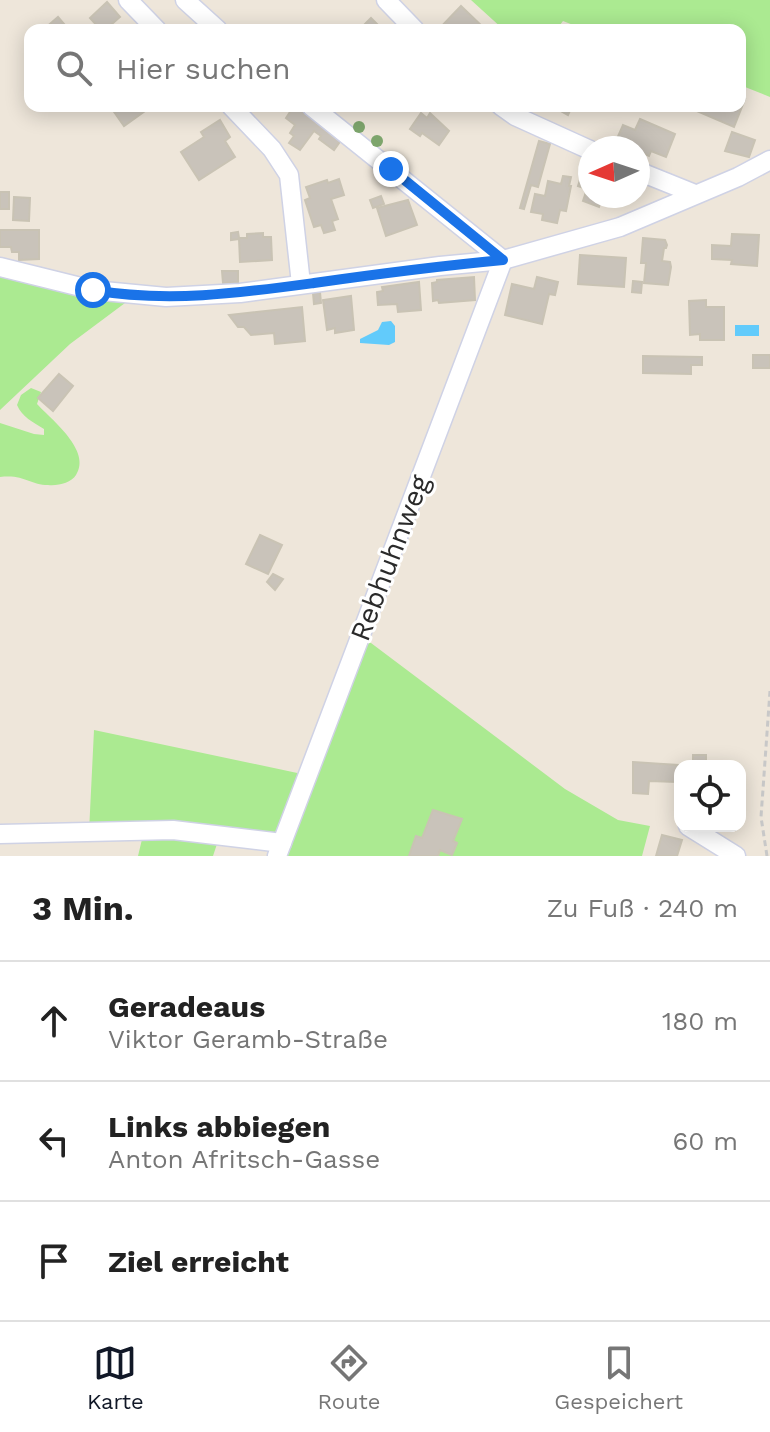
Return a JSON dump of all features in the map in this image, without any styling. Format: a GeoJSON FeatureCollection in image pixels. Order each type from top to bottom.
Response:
{"type":"FeatureCollection","features":[{"type":"Feature","properties":{"kind":"street"},"geometry":{"type":"LineString","coordinates":[[128,0],[151,24]]}},
{"type":"Feature","properties":{"kind":"street"},"geometry":{"type":"LineString","coordinates":[[185,0],[211,24]]}},
{"type":"Feature","properties":{"kind":"street"},"geometry":{"type":"LineString","coordinates":[[386,0],[409,24]]}},
{"type":"Feature","properties":{"kind":"street"},"geometry":{"type":"LineString","coordinates":[[237,112],[272,149],[289,175],[301,284]]}},
{"type":"Feature","properties":{"kind":"street"},"geometry":{"type":"LineString","coordinates":[[318,112],[503,260]]}},
{"type":"Feature","properties":{"kind":"street"},"geometry":{"type":"LineString","coordinates":[[509,112],[578,145]]}},
{"type":"Feature","properties":{"kind":"street"},"geometry":{"type":"LineString","coordinates":[[0,267],[93,290],[144,296],[240,293],[503,260],[620,227],[738,177],[770,160]]}},
{"type":"Feature","properties":{"kind":"street"},"geometry":{"type":"LineString","coordinates":[[650,176],[695,194]]}},
{"type":"Feature","properties":{"kind":"street","name":"Rebhuhnweg"},"geometry":{"type":"LineString","coordinates":[[280,850],[503,260]]}},
{"type":"Feature","properties":{"kind":"street"},"geometry":{"type":"LineString","coordinates":[[0,834],[173,830],[280,850]]}},
{"type":"Feature","properties":{"kind":"street"},"geometry":{"type":"LineString","coordinates":[[700,832],[736,856]]}},
{"type":"Feature","properties":{"kind":"path"},"geometry":{"type":"LineString","coordinates":[[767,856],[761,817],[770,691]]}},
{"type":"Feature","properties":{"kind":"green space"},"geometry":{"type":"Polygon","coordinates":[[[471,0],[770,0],[770,97],[746,87],[746,24],[571,24],[563,21],[561,24],[497,24],[471,0]]]}},
{"type":"Feature","properties":{"kind":"green space"},"geometry":{"type":"Polygon","coordinates":[[[0,276],[125,303],[70,344],[0,410],[0,276]]]}},
{"type":"Feature","properties":{"kind":"green space"},"geometry":{"type":"Polygon","coordinates":[[[31,388],[41,392],[37,404],[68,436],[79,456],[80,466],[76,475],[64,483],[42,485],[15,477],[0,477],[0,423],[44,435],[44,429],[25,416],[17,405],[21,395],[31,388]]]}},
{"type":"Feature","properties":{"kind":"green space"},"geometry":{"type":"Polygon","coordinates":[[[367,640],[565,789],[618,820],[650,826],[642,856],[285,856],[367,640]]]}},
{"type":"Feature","properties":{"kind":"green space"},"geometry":{"type":"Polygon","coordinates":[[[94,730],[302,774],[276,842],[220,835],[213,856],[138,856],[144,831],[89,832],[94,730]]]}},
{"type":"Feature","properties":{"kind":"water"},"geometry":{"type":"Polygon","coordinates":[[[391,321],[395,326],[395,342],[389,345],[360,343],[360,339],[378,330],[382,322],[391,321]]]}},
{"type":"Feature","properties":{"kind":"water"},"geometry":{"type":"Polygon","coordinates":[[[735,325],[759,325],[759,336],[735,336],[735,325]]]}},
{"type":"Feature","properties":{"kind":"building"},"geometry":{"type":"Polygon","coordinates":[[[107,2],[120,17],[112,24],[96,24],[90,18],[107,2]]]}},
{"type":"Feature","properties":{"kind":"building"},"geometry":{"type":"Polygon","coordinates":[[[461,6],[480,24],[444,24],[461,6]]]}},
{"type":"Feature","properties":{"kind":"building"},"geometry":{"type":"Polygon","coordinates":[[[58,17],[64,24],[50,24],[58,17]]]}},
{"type":"Feature","properties":{"kind":"building"},"geometry":{"type":"Polygon","coordinates":[[[114,112],[144,112],[124,126],[114,112]]]}},
{"type":"Feature","properties":{"kind":"building"},"geometry":{"type":"Polygon","coordinates":[[[290,112],[310,112],[344,136],[334,150],[314,131],[300,150],[289,143],[294,136],[290,133],[295,125],[286,118],[290,112]]]}},
{"type":"Feature","properties":{"kind":"building"},"geometry":{"type":"Polygon","coordinates":[[[699,112],[740,112],[734,127],[699,112]]]}},
{"type":"Feature","properties":{"kind":"building"},"geometry":{"type":"Polygon","coordinates":[[[421,113],[427,118],[430,113],[449,131],[439,145],[410,129],[421,113]]]}},
{"type":"Feature","properties":{"kind":"building"},"geometry":{"type":"Polygon","coordinates":[[[640,119],[675,134],[666,157],[651,151],[650,154],[650,136],[618,136],[623,125],[635,130],[640,119]]]}},
{"type":"Feature","properties":{"kind":"building"},"geometry":{"type":"Polygon","coordinates":[[[220,120],[230,137],[225,141],[235,157],[199,180],[181,152],[204,137],[201,132],[220,120]]]}},
{"type":"Feature","properties":{"kind":"building"},"geometry":{"type":"Polygon","coordinates":[[[732,132],[755,140],[749,157],[725,151],[732,132]]]}},
{"type":"Feature","properties":{"kind":"building"},"geometry":{"type":"Polygon","coordinates":[[[539,141],[550,144],[538,187],[531,185],[524,209],[520,208],[539,141]]]}},
{"type":"Feature","properties":{"kind":"building"},"geometry":{"type":"Polygon","coordinates":[[[563,176],[571,177],[566,211],[560,210],[557,223],[542,220],[543,214],[531,212],[535,194],[545,196],[548,181],[561,184],[563,176]]]}},
{"type":"Feature","properties":{"kind":"building"},"geometry":{"type":"Polygon","coordinates":[[[339,179],[344,195],[331,199],[338,219],[332,221],[335,230],[324,233],[321,225],[314,227],[305,200],[310,198],[306,187],[339,179]]]}},
{"type":"Feature","properties":{"kind":"building"},"geometry":{"type":"Polygon","coordinates":[[[0,192],[9,192],[9,209],[0,209],[0,192]]]}},
{"type":"Feature","properties":{"kind":"building"},"geometry":{"type":"Polygon","coordinates":[[[381,196],[384,204],[373,208],[370,200],[381,196]]]}},
{"type":"Feature","properties":{"kind":"building"},"geometry":{"type":"Polygon","coordinates":[[[14,197],[30,198],[29,221],[13,220],[14,197]]]}},
{"type":"Feature","properties":{"kind":"building"},"geometry":{"type":"Polygon","coordinates":[[[408,200],[417,225],[386,236],[377,208],[408,200]]]}},
{"type":"Feature","properties":{"kind":"building"},"geometry":{"type":"Polygon","coordinates":[[[0,230],[39,230],[39,259],[19,260],[19,252],[12,252],[11,247],[0,247],[0,230]]]}},
{"type":"Feature","properties":{"kind":"building"},"geometry":{"type":"Polygon","coordinates":[[[238,232],[239,238],[263,233],[263,237],[271,237],[272,260],[240,262],[239,239],[231,240],[231,233],[238,232]]]}},
{"type":"Feature","properties":{"kind":"building"},"geometry":{"type":"Polygon","coordinates":[[[732,234],[759,235],[757,266],[712,259],[712,245],[731,246],[732,234]]]}},
{"type":"Feature","properties":{"kind":"building"},"geometry":{"type":"Polygon","coordinates":[[[643,238],[665,240],[667,245],[662,261],[670,262],[668,285],[644,283],[646,263],[641,263],[643,238]]]}},
{"type":"Feature","properties":{"kind":"building"},"geometry":{"type":"Polygon","coordinates":[[[580,255],[626,258],[624,287],[578,284],[580,255]]]}},
{"type":"Feature","properties":{"kind":"building"},"geometry":{"type":"Polygon","coordinates":[[[222,271],[238,271],[238,282],[223,283],[222,271]]]}},
{"type":"Feature","properties":{"kind":"building"},"geometry":{"type":"Polygon","coordinates":[[[474,277],[475,300],[433,301],[432,283],[437,280],[474,277]]]}},
{"type":"Feature","properties":{"kind":"building"},"geometry":{"type":"Polygon","coordinates":[[[537,277],[558,282],[555,295],[549,294],[542,324],[505,315],[512,284],[534,289],[537,277]]]}},
{"type":"Feature","properties":{"kind":"building"},"geometry":{"type":"Polygon","coordinates":[[[633,281],[642,282],[641,293],[632,292],[633,281]]]}},
{"type":"Feature","properties":{"kind":"building"},"geometry":{"type":"Polygon","coordinates":[[[419,282],[421,310],[398,312],[397,304],[378,305],[377,292],[383,291],[382,287],[419,282]]]}},
{"type":"Feature","properties":{"kind":"building"},"geometry":{"type":"Polygon","coordinates":[[[320,292],[321,303],[314,304],[313,293],[320,292]]]}},
{"type":"Feature","properties":{"kind":"building"},"geometry":{"type":"Polygon","coordinates":[[[351,296],[354,330],[335,333],[335,328],[327,330],[323,300],[351,296]]]}},
{"type":"Feature","properties":{"kind":"building"},"geometry":{"type":"Polygon","coordinates":[[[706,300],[706,307],[724,307],[724,340],[700,340],[700,334],[690,335],[689,301],[706,300]]]}},
{"type":"Feature","properties":{"kind":"building"},"geometry":{"type":"Polygon","coordinates":[[[302,307],[305,341],[275,344],[274,333],[251,335],[244,327],[238,327],[229,315],[302,307]]]}},
{"type":"Feature","properties":{"kind":"building"},"geometry":{"type":"Polygon","coordinates":[[[753,355],[770,355],[770,368],[753,368],[753,355]]]}},
{"type":"Feature","properties":{"kind":"building"},"geometry":{"type":"Polygon","coordinates":[[[643,356],[702,357],[702,365],[691,365],[691,374],[643,373],[643,356]]]}},
{"type":"Feature","properties":{"kind":"building"},"geometry":{"type":"Polygon","coordinates":[[[59,374],[73,386],[53,411],[38,398],[59,374]]]}},
{"type":"Feature","properties":{"kind":"building"},"geometry":{"type":"Polygon","coordinates":[[[260,535],[282,545],[268,574],[246,564],[260,535]]]}},
{"type":"Feature","properties":{"kind":"building"},"geometry":{"type":"Polygon","coordinates":[[[273,574],[283,579],[275,590],[267,582],[273,574]]]}},
{"type":"Feature","properties":{"kind":"building"},"geometry":{"type":"Polygon","coordinates":[[[693,755],[706,755],[706,760],[693,760],[693,755]]]}},
{"type":"Feature","properties":{"kind":"building"},"geometry":{"type":"Polygon","coordinates":[[[633,762],[674,765],[674,782],[649,781],[648,794],[633,793],[633,762]]]}},
{"type":"Feature","properties":{"kind":"building"},"geometry":{"type":"Polygon","coordinates":[[[433,810],[462,819],[453,841],[457,843],[452,855],[440,850],[438,856],[409,856],[416,836],[422,838],[433,810]]]}},
{"type":"Feature","properties":{"kind":"building"},"geometry":{"type":"Polygon","coordinates":[[[662,835],[682,840],[677,856],[656,856],[662,835]]]}},
{"type":"Feature","properties":{"kind":"route"},"geometry":{"type":"LineString","coordinates":[[93,290],[166,297],[240,293],[503,260],[391,169]]}}]}
